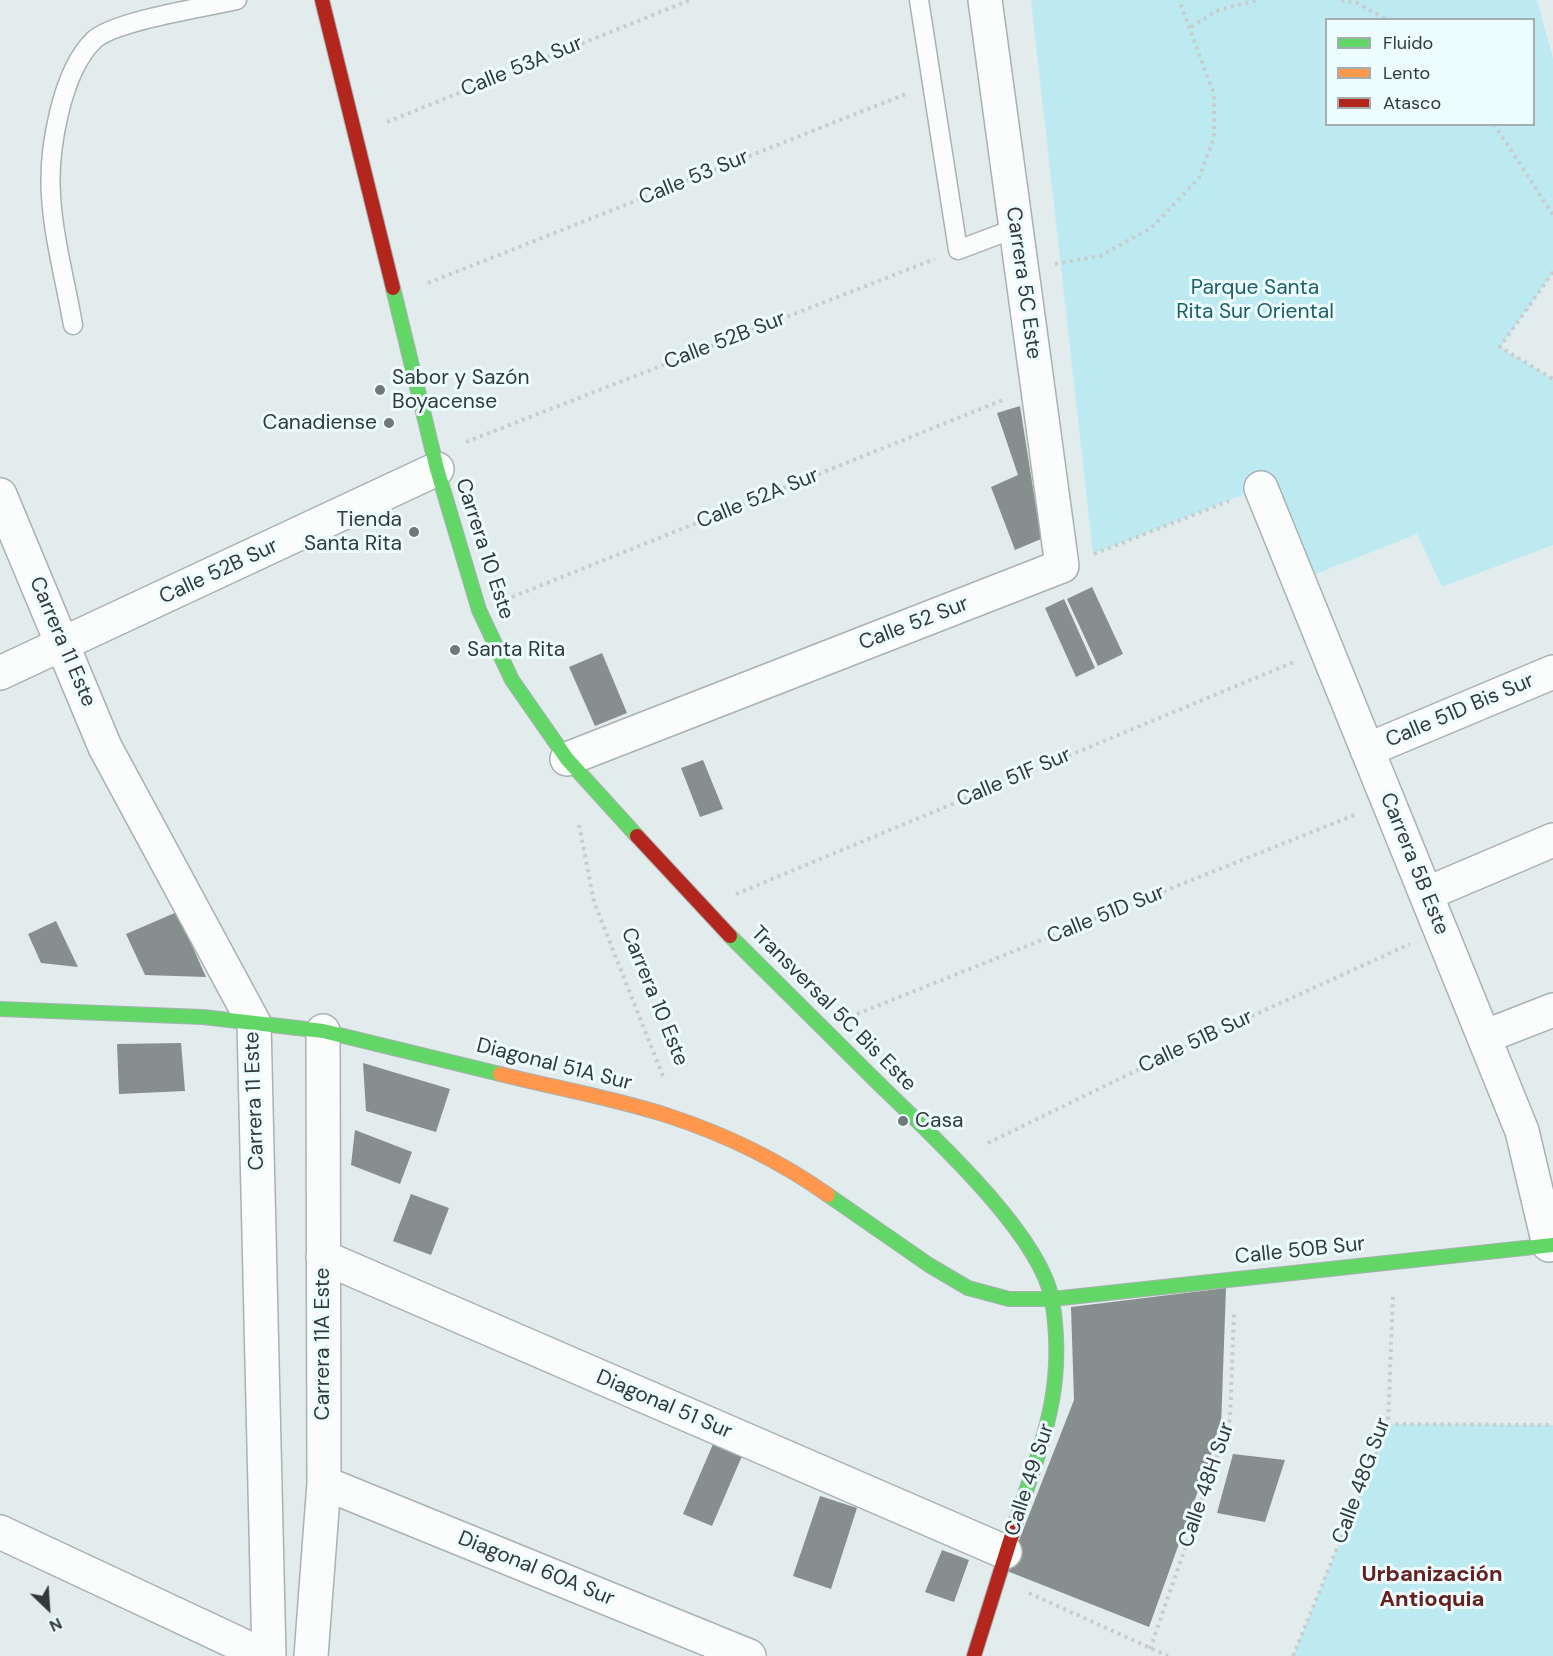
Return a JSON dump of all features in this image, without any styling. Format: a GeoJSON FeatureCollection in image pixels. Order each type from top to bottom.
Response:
{"type":"FeatureCollection","features":[{"type":"Feature","properties":{"kind":"street","name":"Carrera 10 Este"},"geometry":{"type":"LineString","coordinates":[[322,0],[435,462],[479,610],[512,680],[567,759]]}},
{"type":"Feature","properties":{"kind":"street","name":"Carrera 5C Este"},"geometry":{"type":"LineString","coordinates":[[985,0],[1062,566]]}},
{"type":"Feature","properties":{"kind":"street","name":"Calle 52B Sur"},"geometry":{"type":"LineString","coordinates":[[0,673],[63,645],[435,462]]}},
{"type":"Feature","properties":{"kind":"street","name":"Carrera 5B Este"},"geometry":{"type":"LineString","coordinates":[[1261,488],[1545,1189],[1551,1245]]}},
{"type":"Feature","properties":{"kind":"street","name":"Carrera 11 Este"},"geometry":{"type":"LineString","coordinates":[[0,495],[105,747],[254,1023],[267,1656]]}},
{"type":"Feature","properties":{"kind":"street","name":"Calle 52 Sur"},"geometry":{"type":"LineString","coordinates":[[567,759],[1062,566]]}},
{"type":"Feature","properties":{"kind":"street","name":"Calle 51D Bis Sur"},"geometry":{"type":"LineString","coordinates":[[1367,750],[1553,672]]}},
{"type":"Feature","properties":{"kind":"street","name":"Transversal 5C Bis Este"},"geometry":{"type":"LineString","coordinates":[[567,759],[702,908],[955,1159],[1025,1240],[1046,1278],[1052,1299]]}},
{"type":"Feature","properties":{"kind":"street"},"geometry":{"type":"LineString","coordinates":[[1426,894],[1553,840]]}},
{"type":"Feature","properties":{"kind":"street","name":"Diagonal 51A Sur"},"geometry":{"type":"LineString","coordinates":[[0,1009],[203,1017],[323,1030],[619,1102],[680,1120],[722,1136],[801,1176],[929,1265],[968,1288],[1009,1299],[1052,1299]]}},
{"type":"Feature","properties":{"kind":"street"},"geometry":{"type":"LineString","coordinates":[[1484,1037],[1553,1010]]}},
{"type":"Feature","properties":{"kind":"street","name":"Carrera 11A Este"},"geometry":{"type":"LineString","coordinates":[[311,1656],[324,1483],[323,1030]]}},
{"type":"Feature","properties":{"kind":"street","name":"Calle 50B Sur"},"geometry":{"type":"LineString","coordinates":[[1052,1299],[1551,1245]]}},
{"type":"Feature","properties":{"kind":"street","name":"Diagonal 51 Sur"},"geometry":{"type":"LineString","coordinates":[[323,1257],[1001,1565]]}},
{"type":"Feature","properties":{"kind":"street","name":"Calle 49 Sur"},"geometry":{"type":"LineString","coordinates":[[974,1656],[1001,1565],[1050,1420],[1055,1395],[1057,1334],[1052,1299]]}},
{"type":"Feature","properties":{"kind":"street","name":"Diagonal 60A Sur"},"geometry":{"type":"LineString","coordinates":[[324,1483],[749,1656]]}},
{"type":"Feature","properties":{"kind":"street"},"geometry":{"type":"LineString","coordinates":[[0,1532],[267,1656]]}},
{"type":"Feature","properties":{"kind":"lane"},"geometry":{"type":"LineString","coordinates":[[73,325],[51,194],[57,124],[67,81],[94,40],[125,24],[237,0]]}},
{"type":"Feature","properties":{"kind":"lane"},"geometry":{"type":"LineString","coordinates":[[919,0],[958,250],[1016,228]]}},
{"type":"Feature","properties":{"kind":"path","name":"Calle 53A Sur"},"geometry":{"type":"LineString","coordinates":[[355,135],[690,0]]}},
{"type":"Feature","properties":{"kind":"path"},"geometry":{"type":"LineString","coordinates":[[1022,270],[1100,256],[1151,228],[1199,178],[1214,138],[1214,94],[1191,27],[1179,0]]}},
{"type":"Feature","properties":{"kind":"path"},"geometry":{"type":"LineString","coordinates":[[1191,27],[1219,10],[1258,0]]}},
{"type":"Feature","properties":{"kind":"path"},"geometry":{"type":"LineString","coordinates":[[1341,0],[1357,3],[1383,18]]}},
{"type":"Feature","properties":{"kind":"path","name":"Calle 53 Sur"},"geometry":{"type":"LineString","coordinates":[[396,296],[932,84]]}},
{"type":"Feature","properties":{"kind":"path"},"geometry":{"type":"LineString","coordinates":[[1495,126],[1553,215]]}},
{"type":"Feature","properties":{"kind":"path","name":"Calle 52B Sur"},"geometry":{"type":"LineString","coordinates":[[435,462],[958,250]]}},
{"type":"Feature","properties":{"kind":"path"},"geometry":{"type":"LineString","coordinates":[[1553,272],[1500,347],[1553,379]]}},
{"type":"Feature","properties":{"kind":"path","name":"Calle 52A Sur"},"geometry":{"type":"LineString","coordinates":[[479,610],[1038,387]]}},
{"type":"Feature","properties":{"kind":"path"},"geometry":{"type":"LineString","coordinates":[[1062,566],[1261,488]]}},
{"type":"Feature","properties":{"kind":"path","name":"Calle 51F Sur"},"geometry":{"type":"LineString","coordinates":[[702,908],[1326,649]]}},
{"type":"Feature","properties":{"kind":"path","name":"Calle 51D Sur"},"geometry":{"type":"LineString","coordinates":[[823,1028],[1388,802]]}},
{"type":"Feature","properties":{"kind":"path","name":"Carrera 10 Este"},"geometry":{"type":"LineString","coordinates":[[577,814],[594,902],[680,1120]]}},
{"type":"Feature","properties":{"kind":"path","name":"Calle 51B Sur"},"geometry":{"type":"LineString","coordinates":[[955,1159],[1199,1040],[1440,930]]}},
{"type":"Feature","properties":{"kind":"path","name":"Calle 48G Sur"},"geometry":{"type":"LineString","coordinates":[[1293,1656],[1388,1424],[1394,1262]]}},
{"type":"Feature","properties":{"kind":"path","name":"Calle 48H Sur"},"geometry":{"type":"LineString","coordinates":[[1150,1649],[1230,1419],[1236,1279]]}},
{"type":"Feature","properties":{"kind":"path"},"geometry":{"type":"LineString","coordinates":[[1388,1424],[1553,1425]]}},
{"type":"Feature","properties":{"kind":"path"},"geometry":{"type":"LineString","coordinates":[[1001,1565],[1150,1649],[1168,1656]]}},
{"type":"Feature","properties":{"kind":"green space","name":"Parque Santa Rita Sur Oriental"},"geometry":{"type":"Polygon","coordinates":[[[1031,0],[1537,0],[1553,58],[1553,273],[1500,347],[1553,379],[1553,545],[1442,587],[1417,534],[1298,581],[1260,488],[1093,554],[1031,0]]]}},
{"type":"Feature","properties":{"kind":"green space"},"geometry":{"type":"Polygon","coordinates":[[[1388,1424],[1553,1425],[1553,1656],[1293,1656],[1388,1424]]]}},
{"type":"Feature","properties":{"kind":"building"},"geometry":{"type":"Polygon","coordinates":[[[1020,406],[1041,539],[1015,550],[991,487],[1018,475],[997,413],[1020,406]]]}},
{"type":"Feature","properties":{"kind":"building"},"geometry":{"type":"Polygon","coordinates":[[[1092,587],[1123,654],[1098,666],[1067,599],[1092,587]]]}},
{"type":"Feature","properties":{"kind":"building"},"geometry":{"type":"Polygon","coordinates":[[[1064,599],[1095,668],[1076,677],[1045,608],[1064,599]]]}},
{"type":"Feature","properties":{"kind":"building"},"geometry":{"type":"Polygon","coordinates":[[[602,653],[627,713],[595,726],[569,667],[602,653]]]}},
{"type":"Feature","properties":{"kind":"building"},"geometry":{"type":"Polygon","coordinates":[[[703,760],[723,809],[700,817],[681,768],[703,760]]]}},
{"type":"Feature","properties":{"kind":"building"},"geometry":{"type":"Polygon","coordinates":[[[177,912],[206,977],[145,975],[126,934],[177,912]]]}},
{"type":"Feature","properties":{"kind":"building"},"geometry":{"type":"Polygon","coordinates":[[[56,921],[78,967],[41,963],[28,934],[56,921]]]}},
{"type":"Feature","properties":{"kind":"building"},"geometry":{"type":"Polygon","coordinates":[[[181,1043],[185,1091],[119,1094],[117,1044],[181,1043]]]}},
{"type":"Feature","properties":{"kind":"building"},"geometry":{"type":"Polygon","coordinates":[[[363,1063],[450,1089],[436,1132],[366,1111],[363,1063]]]}},
{"type":"Feature","properties":{"kind":"building"},"geometry":{"type":"Polygon","coordinates":[[[355,1130],[412,1152],[400,1184],[351,1165],[355,1130]]]}},
{"type":"Feature","properties":{"kind":"building"},"geometry":{"type":"Polygon","coordinates":[[[411,1194],[449,1208],[431,1255],[393,1241],[411,1194]]]}},
{"type":"Feature","properties":{"kind":"building"},"geometry":{"type":"Polygon","coordinates":[[[1226,1288],[1221,1427],[1149,1627],[1007,1571],[1074,1400],[1071,1307],[1226,1288]]]}},
{"type":"Feature","properties":{"kind":"building"},"geometry":{"type":"Polygon","coordinates":[[[713,1444],[742,1456],[712,1526],[683,1514],[713,1444]]]}},
{"type":"Feature","properties":{"kind":"building"},"geometry":{"type":"Polygon","coordinates":[[[1233,1454],[1285,1460],[1265,1522],[1217,1513],[1233,1454]]]}},
{"type":"Feature","properties":{"kind":"building"},"geometry":{"type":"Polygon","coordinates":[[[820,1496],[857,1508],[831,1589],[793,1576],[820,1496]]]}},
{"type":"Feature","properties":{"kind":"building"},"geometry":{"type":"Polygon","coordinates":[[[942,1550],[969,1560],[954,1602],[925,1592],[942,1550]]]}},
{"type":"Feature","properties":{"kind":"traffic: fast"},"geometry":{"type":"LineString","coordinates":[[393,288],[437,469],[479,610],[512,680],[567,759],[637,836]]}},
{"type":"Feature","properties":{"kind":"traffic: fast"},"geometry":{"type":"LineString","coordinates":[[730,936],[978,1183],[1027,1244],[1043,1273],[1052,1300],[1056,1330],[1055,1383],[1045,1433],[1019,1512]]}},
{"type":"Feature","properties":{"kind":"traffic: fast"},"geometry":{"type":"LineString","coordinates":[[0,1009],[203,1017],[323,1031],[500,1074]]}},
{"type":"Feature","properties":{"kind":"traffic: fast"},"geometry":{"type":"LineString","coordinates":[[828,1195],[929,1265],[968,1288],[1009,1299],[1052,1299],[1553,1245]]}},
{"type":"Feature","properties":{"kind":"traffic: slow"},"geometry":{"type":"LineString","coordinates":[[500,1074],[627,1104],[690,1123],[771,1160],[828,1195]]}},
{"type":"Feature","properties":{"kind":"traffic: jam"},"geometry":{"type":"LineString","coordinates":[[322,0],[393,288]]}},
{"type":"Feature","properties":{"kind":"traffic: jam"},"geometry":{"type":"LineString","coordinates":[[637,836],[730,936]]}},
{"type":"Feature","properties":{"kind":"traffic: jam"},"geometry":{"type":"LineString","coordinates":[[974,1656],[1019,1512]]}},
{"type":"Feature","properties":{"kind":"place","name":"Sabor y Sazón Boyacense"},"geometry":{"type":"Point","coordinates":[380,390]}},
{"type":"Feature","properties":{"kind":"place","name":"Canadiense"},"geometry":{"type":"Point","coordinates":[389,423]}},
{"type":"Feature","properties":{"kind":"place","name":"Tienda Santa Rita"},"geometry":{"type":"Point","coordinates":[414,532]}},
{"type":"Feature","properties":{"kind":"place","name":"Santa Rita"},"geometry":{"type":"Point","coordinates":[455,650]}},
{"type":"Feature","properties":{"kind":"place","name":"Casa"},"geometry":{"type":"Point","coordinates":[903,1121]}},
{"type":"Feature","properties":{"kind":"district","name":"Urbanización Antioquia"},"geometry":{"type":"Point","coordinates":[1432,1588]}}]}
